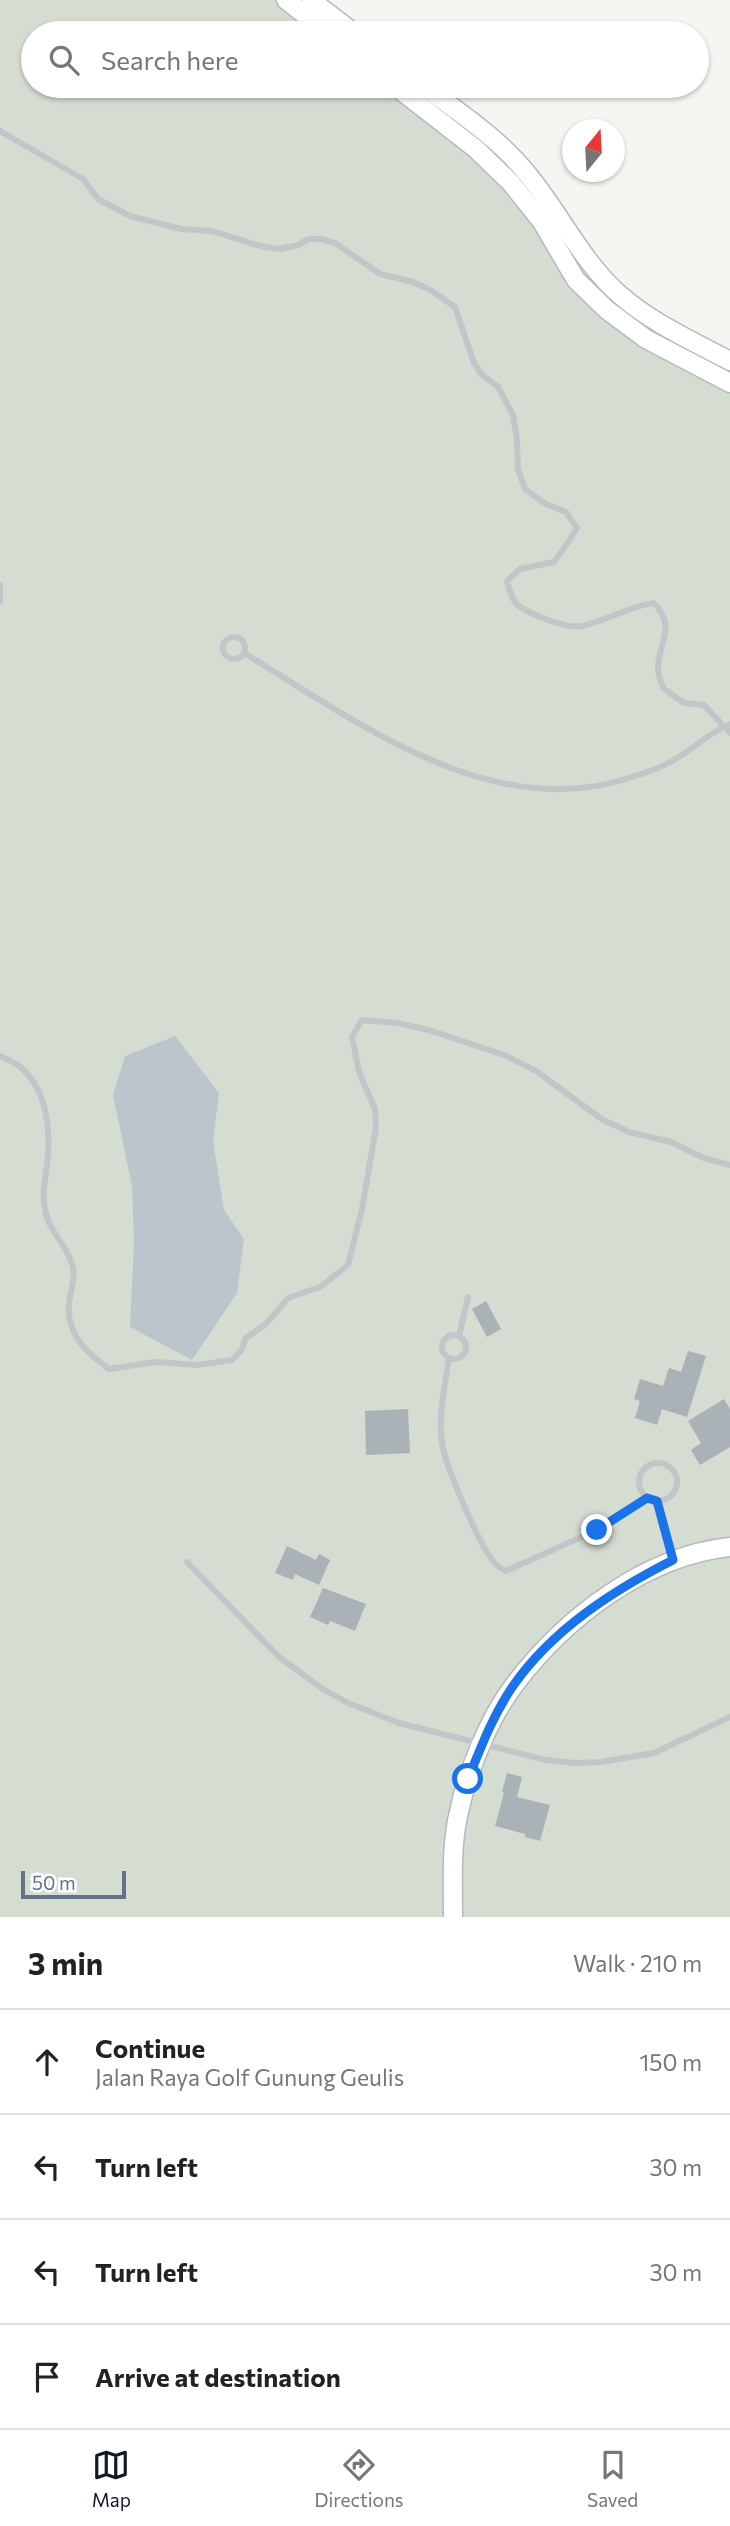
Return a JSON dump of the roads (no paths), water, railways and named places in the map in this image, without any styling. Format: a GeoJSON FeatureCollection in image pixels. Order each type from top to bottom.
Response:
{"type":"FeatureCollection","features":[{"type":"Feature","properties":{"kind":"main road"},"geometry":{"type":"LineString","coordinates":[[286,0],[313,21]]}},
{"type":"Feature","properties":{"kind":"main road"},"geometry":{"type":"LineString","coordinates":[[312,0],[339,21]]}},
{"type":"Feature","properties":{"kind":"main road"},"geometry":{"type":"LineString","coordinates":[[410,98],[476,149],[510,183],[542,222],[576,280],[607,310],[646,339],[730,383]]}},
{"type":"Feature","properties":{"kind":"main road"},"geometry":{"type":"LineString","coordinates":[[439,98],[497,143],[529,175],[594,268],[619,294],[649,318],[730,361]]}},
{"type":"Feature","properties":{"kind":"main road"},"geometry":{"type":"LineString","coordinates":[[453,1914],[457,1818],[468,1779],[483,1743],[498,1709],[514,1685],[566,1629],[611,1593],[673,1560],[730,1547]]}},
{"type":"Feature","properties":{"kind":"lane"},"geometry":{"type":"LineString","coordinates":[[0,131],[83,179],[98,199],[130,216],[181,229],[212,231],[270,248],[298,245],[309,239],[328,241],[380,274],[414,282],[432,290],[455,307],[474,363],[482,375],[498,387],[513,415],[518,469],[525,489],[546,504],[566,512],[576,528],[554,562],[520,569],[507,581],[515,602],[539,616],[578,627],[638,605],[654,603],[664,614],[666,632],[658,667],[663,688],[684,703],[704,705],[727,725],[730,733]]}},
{"type":"Feature","properties":{"kind":"lane"},"geometry":{"type":"LineString","coordinates":[[0,585],[0,602]]}},
{"type":"Feature","properties":{"kind":"lane"},"geometry":{"type":"LineString","coordinates":[[244,653],[390,741],[460,772],[506,785],[555,791],[596,788],[670,762],[727,725]]}},
{"type":"Feature","properties":{"kind":"lane"},"geometry":{"type":"LineString","coordinates":[[0,1056],[19,1066],[32,1080],[46,1111],[48,1163],[43,1190],[44,1207],[56,1237],[73,1266],[74,1285],[69,1305],[72,1325],[77,1341],[90,1356],[109,1368],[156,1362],[197,1365],[232,1360],[241,1351],[246,1338],[266,1324],[288,1298],[320,1287],[348,1265],[362,1209],[376,1128],[375,1109],[359,1072],[352,1037],[362,1020],[398,1023],[432,1031],[504,1055],[536,1071],[603,1120],[629,1132],[679,1145],[704,1158],[730,1165]]}},
{"type":"Feature","properties":{"kind":"lane"},"geometry":{"type":"LineString","coordinates":[[459,1336],[468,1297]]}},
{"type":"Feature","properties":{"kind":"lane"},"geometry":{"type":"LineString","coordinates":[[452,1335],[459,1336],[466,1348],[463,1355],[457,1359],[449,1358],[443,1353],[441,1346],[445,1339],[452,1335]]}},
{"type":"Feature","properties":{"kind":"lane"},"geometry":{"type":"LineString","coordinates":[[449,1358],[441,1408],[442,1446],[450,1471],[494,1564],[506,1571],[519,1566],[597,1530],[647,1498]]}},
{"type":"Feature","properties":{"kind":"lane"},"geometry":{"type":"LineString","coordinates":[[653,1463],[664,1464],[673,1470],[677,1480],[675,1491],[668,1499],[657,1501],[647,1498],[640,1489],[639,1478],[644,1469],[653,1463]]}},
{"type":"Feature","properties":{"kind":"lane"},"geometry":{"type":"LineString","coordinates":[[657,1501],[673,1560]]}},
{"type":"Feature","properties":{"kind":"lane"},"geometry":{"type":"LineString","coordinates":[[187,1562],[279,1657],[346,1702],[399,1723],[545,1760],[575,1763],[601,1762],[654,1753],[730,1717]]}}]}
